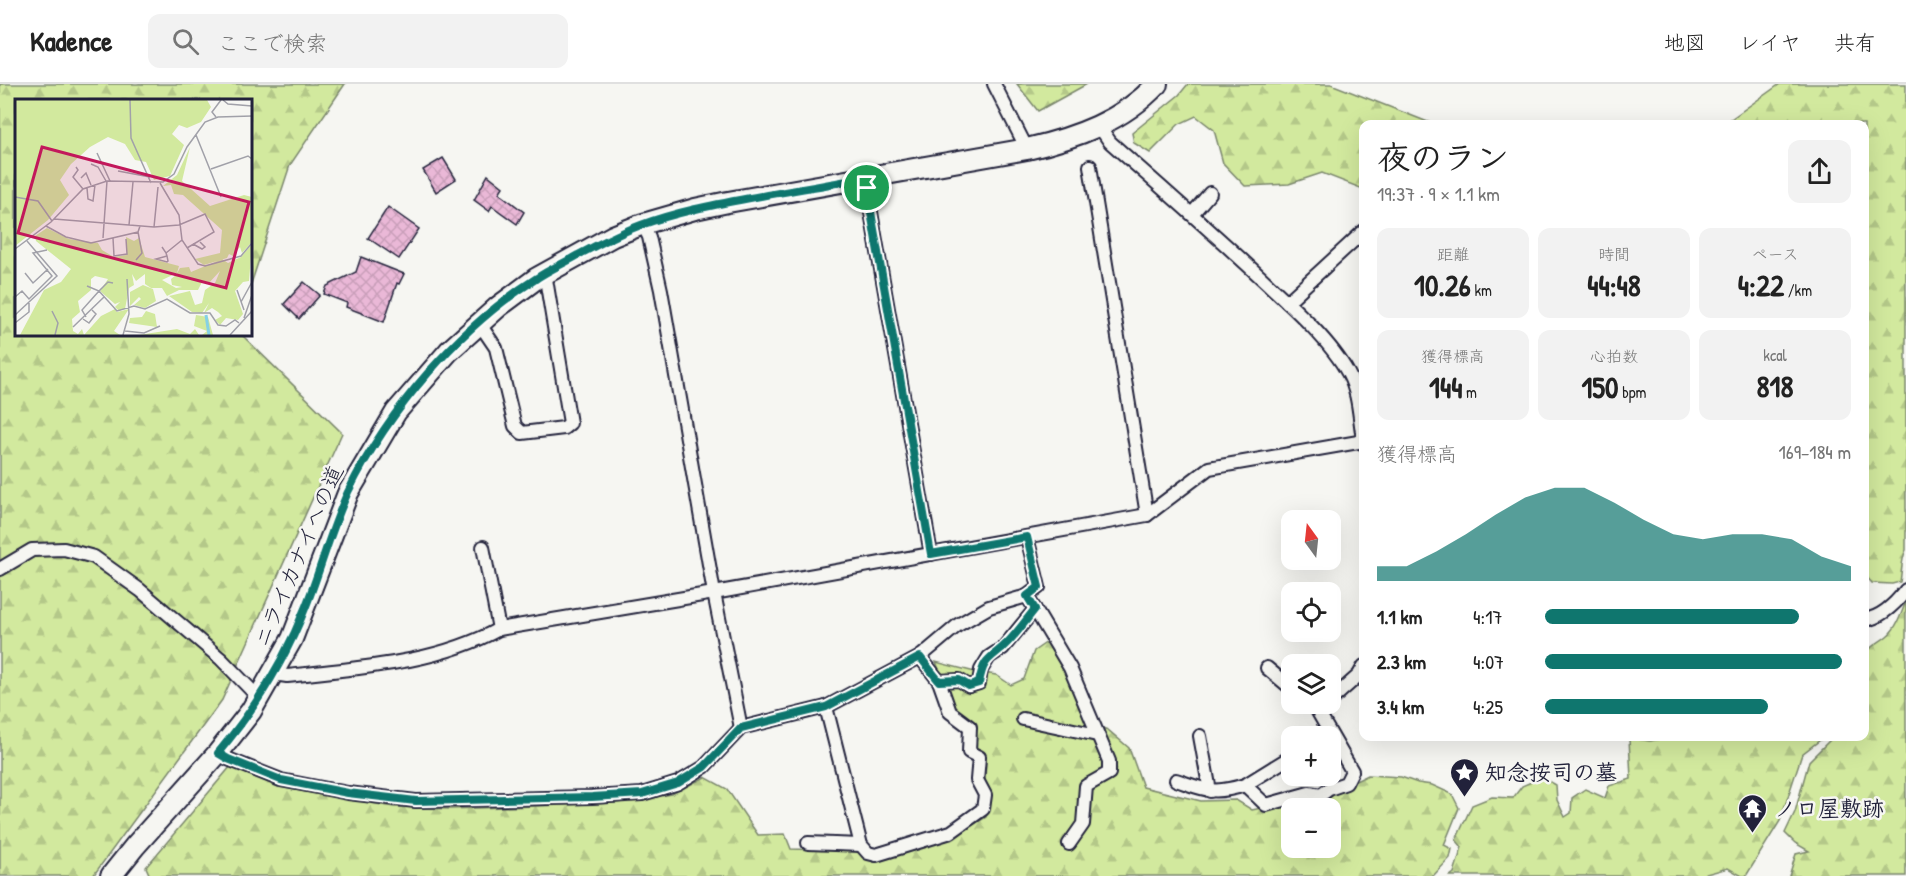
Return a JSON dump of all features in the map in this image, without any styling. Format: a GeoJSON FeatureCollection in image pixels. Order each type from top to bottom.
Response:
{"type":"FeatureCollection","features":[{"type":"Feature","properties":{"kind":"main road","name":"ニライカナイへの道"},"geometry":{"type":"LineString","coordinates":[[111,876],[218,753],[251,711],[274,674],[303,613],[348,493],[396,412],[449,351],[504,303],[545,273],[613,236],[643,224],[706,207],[1058,142],[1099,126],[1128,109],[1157,84]]}},
{"type":"Feature","properties":{"kind":"street"},"geometry":{"type":"LineString","coordinates":[[994,84],[1027,149]]}},
{"type":"Feature","properties":{"kind":"street"},"geometry":{"type":"LineString","coordinates":[[1099,126],[1110,142],[1287,302],[1336,354],[1349,374],[1357,396],[1359,411]]}},
{"type":"Feature","properties":{"kind":"street"},"geometry":{"type":"LineString","coordinates":[[1090,166],[1148,515]]}},
{"type":"Feature","properties":{"kind":"street"},"geometry":{"type":"LineString","coordinates":[[865,178],[931,554]]}},
{"type":"Feature","properties":{"kind":"street"},"geometry":{"type":"LineString","coordinates":[[1192,214],[1210,193]]}},
{"type":"Feature","properties":{"kind":"street"},"geometry":{"type":"LineString","coordinates":[[643,224],[649,237],[661,290],[714,593],[741,728]]}},
{"type":"Feature","properties":{"kind":"street"},"geometry":{"type":"LineString","coordinates":[[1287,302],[1359,236]]}},
{"type":"Feature","properties":{"kind":"street"},"geometry":{"type":"LineString","coordinates":[[479,323],[496,348],[515,426],[522,433],[564,428],[570,423],[545,273]]}},
{"type":"Feature","properties":{"kind":"street"},"geometry":{"type":"LineString","coordinates":[[274,674],[287,676],[402,662],[480,639],[499,629],[1148,515],[1209,468],[1359,443]]}},
{"type":"Feature","properties":{"kind":"street"},"geometry":{"type":"LineString","coordinates":[[218,753],[281,780],[348,793],[416,801],[642,794],[678,783],[704,767],[741,728],[826,707],[920,657],[958,625],[989,607],[1027,596],[1039,587],[1027,537]]}},
{"type":"Feature","properties":{"kind":"street"},"geometry":{"type":"LineString","coordinates":[[483,547],[499,629]]}},
{"type":"Feature","properties":{"kind":"street"},"geometry":{"type":"LineString","coordinates":[[0,569],[32,550],[64,549],[94,557],[140,590],[221,660],[259,698]]}},
{"type":"Feature","properties":{"kind":"street"},"geometry":{"type":"LineString","coordinates":[[1869,620],[1896,604],[1906,590]]}},
{"type":"Feature","properties":{"kind":"street"},"geometry":{"type":"LineString","coordinates":[[1027,596],[1070,668],[1109,761],[1109,773],[1086,786],[1083,824],[1069,844]]}},
{"type":"Feature","properties":{"kind":"street"},"geometry":{"type":"LineString","coordinates":[[939,681],[959,680],[969,686],[979,683],[981,670],[988,657],[1003,648],[1035,609]]}},
{"type":"Feature","properties":{"kind":"street"},"geometry":{"type":"LineString","coordinates":[[826,707],[861,845],[868,853],[876,855],[951,832],[983,809],[986,795],[977,780],[979,757],[969,752],[970,727],[950,712],[939,681],[920,657]]}},
{"type":"Feature","properties":{"kind":"street"},"geometry":{"type":"LineString","coordinates":[[1267,668],[1281,680]]}},
{"type":"Feature","properties":{"kind":"street"},"geometry":{"type":"LineString","coordinates":[[1341,691],[1359,675]]}},
{"type":"Feature","properties":{"kind":"street"},"geometry":{"type":"LineString","coordinates":[[1023,719],[1097,735]]}},
{"type":"Feature","properties":{"kind":"street"},"geometry":{"type":"LineString","coordinates":[[1200,736],[1210,791]]}},
{"type":"Feature","properties":{"kind":"street"},"geometry":{"type":"LineString","coordinates":[[1341,755],[1352,771],[1346,783],[1341,785]]}},
{"type":"Feature","properties":{"kind":"street"},"geometry":{"type":"LineString","coordinates":[[1176,780],[1210,791],[1229,790],[1245,785],[1281,763]]}},
{"type":"Feature","properties":{"kind":"street"},"geometry":{"type":"LineString","coordinates":[[1245,785],[1266,805],[1310,793],[1321,795],[1338,786]]}},
{"type":"Feature","properties":{"kind":"street"},"geometry":{"type":"LineString","coordinates":[[808,843],[861,845]]}},
{"type":"Feature","properties":{"kind":"green space"},"geometry":{"type":"Polygon","coordinates":[[[0,84],[345,84],[290,165],[252,281],[252,99],[15,99],[15,336],[243,336],[342,433],[222,700],[93,876],[0,876],[0,84]]]}},
{"type":"Feature","properties":{"kind":"green space"},"geometry":{"type":"Polygon","coordinates":[[[1017,84],[1087,84],[1038,111],[1017,84]]]}},
{"type":"Feature","properties":{"kind":"green space"},"geometry":{"type":"Polygon","coordinates":[[[1188,84],[1331,84],[1423,120],[1359,120],[1359,187],[1322,173],[1289,184],[1245,186],[1223,163],[1214,130],[1196,116],[1179,124],[1150,153],[1134,143],[1132,133],[1179,95],[1188,84]]]}},
{"type":"Feature","properties":{"kind":"green space"},"geometry":{"type":"Polygon","coordinates":[[[1780,84],[1906,84],[1906,550],[1900,582],[1872,583],[1869,580],[1869,120],[1730,120],[1780,84]]]}},
{"type":"Feature","properties":{"kind":"green space"},"geometry":{"type":"Polygon","coordinates":[[[1906,601],[1906,876],[1789,876],[1796,854],[1809,851],[1795,843],[1785,833],[1795,812],[1809,761],[1829,741],[1869,741],[1869,649],[1887,636],[1899,620],[1906,601]]]}},
{"type":"Feature","properties":{"kind":"green space"},"geometry":{"type":"Polygon","coordinates":[[[1047,642],[1064,671],[1088,723],[1108,730],[1129,748],[1143,787],[1201,801],[1236,800],[1252,810],[1281,804],[1281,858],[1341,858],[1341,798],[1308,798],[1331,793],[1368,775],[1401,777],[1432,785],[1452,794],[1459,808],[1444,845],[1452,849],[1450,858],[1433,876],[150,876],[146,867],[231,766],[278,787],[394,807],[451,809],[617,803],[672,794],[705,777],[727,789],[758,835],[785,834],[791,849],[856,851],[874,862],[952,838],[986,817],[991,796],[985,782],[986,757],[976,749],[976,726],[956,710],[936,662],[996,675],[1011,685],[1024,679],[1034,651],[1047,642]]]}},
{"type":"Feature","properties":{"kind":"green space"},"geometry":{"type":"Polygon","coordinates":[[[1629,741],[1819,741],[1802,754],[1780,821],[1746,876],[1728,868],[1699,876],[1450,876],[1454,873],[1462,847],[1456,840],[1472,805],[1492,797],[1513,798],[1522,786],[1542,777],[1556,785],[1557,800],[1565,817],[1571,813],[1572,798],[1585,789],[1605,798],[1609,786],[1631,779],[1629,741]]]}},
{"type":"Feature","properties":{"kind":"building"},"geometry":{"type":"Polygon","coordinates":[[[443,158],[456,179],[436,192],[423,170],[443,158]]]}},
{"type":"Feature","properties":{"kind":"building"},"geometry":{"type":"Polygon","coordinates":[[[488,175],[503,187],[499,193],[524,212],[517,224],[492,206],[489,211],[474,200],[488,175]]]}},
{"type":"Feature","properties":{"kind":"building"},"geometry":{"type":"Polygon","coordinates":[[[388,207],[419,229],[399,259],[368,238],[388,207]]]}},
{"type":"Feature","properties":{"kind":"building"},"geometry":{"type":"Polygon","coordinates":[[[361,257],[404,274],[399,284],[397,283],[384,322],[346,307],[347,303],[324,294],[327,286],[356,272],[361,257]]]}},
{"type":"Feature","properties":{"kind":"building"},"geometry":{"type":"Polygon","coordinates":[[[304,282],[320,295],[299,319],[284,304],[304,282]]]}},
{"type":"Feature","properties":{"kind":"place","name":"知念按司の墓"},"geometry":{"type":"Point","coordinates":[1464,798]}},
{"type":"Feature","properties":{"kind":"place","name":"ノロ屋敷跡"},"geometry":{"type":"Point","coordinates":[1753,834]}},
{"type":"Feature","properties":{"kind":"route"},"geometry":{"type":"LineString","coordinates":[[865,178],[867,188],[931,554],[1027,537],[1039,587],[1027,596],[1035,609],[1003,648],[988,657],[981,670],[979,683],[969,686],[959,680],[939,681],[920,657],[826,707],[741,728],[704,767],[678,783],[642,794],[416,801],[348,793],[281,780],[218,753],[251,711],[292,639],[348,493],[371,453],[396,412],[449,351],[479,323],[537,278],[613,236],[643,224],[728,202],[865,178]]}}]}
